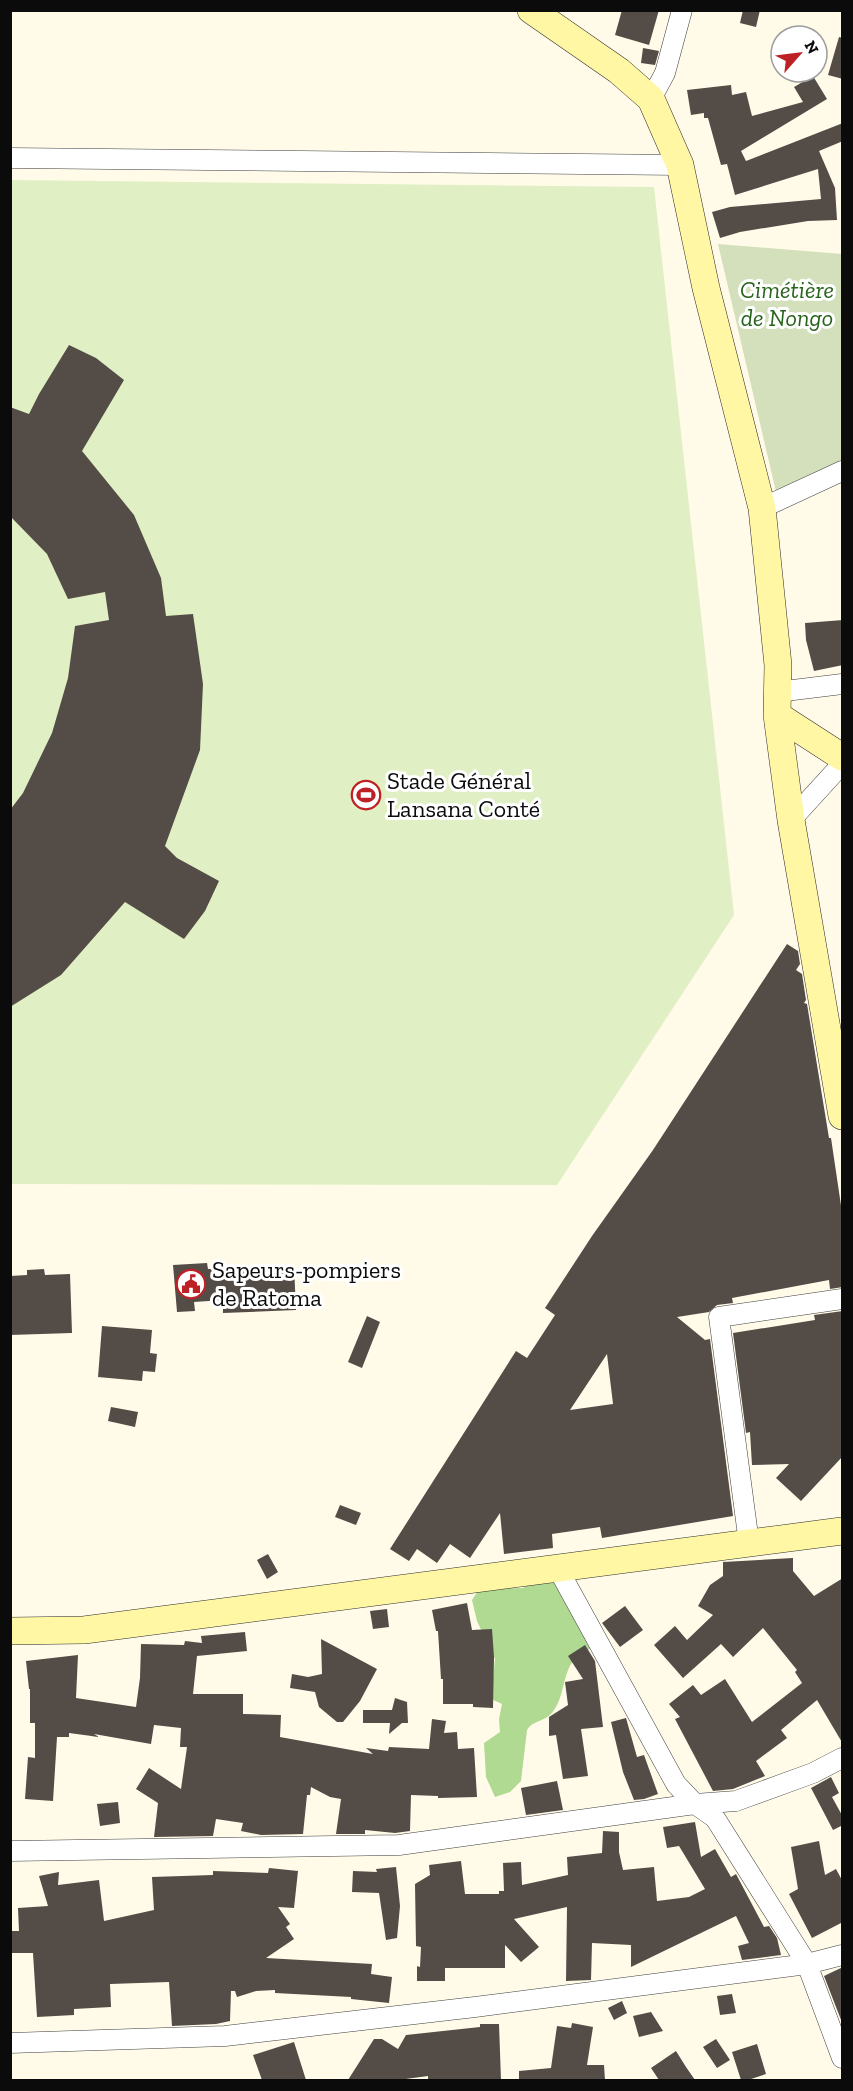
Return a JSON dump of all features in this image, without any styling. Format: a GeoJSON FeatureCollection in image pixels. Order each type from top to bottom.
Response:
{"type":"FeatureCollection","features":[{"type":"Feature","properties":{"kind":"street"},"geometry":{"type":"LineString","coordinates":[[651,99],[665,73],[682,10]]}},
{"type":"Feature","properties":{"kind":"street"},"geometry":{"type":"LineString","coordinates":[[540,13],[619,71],[651,99],[680,165],[706,288],[762,508],[778,665],[777,703],[791,820],[843,1116]]}},
{"type":"Feature","properties":{"kind":"street"},"geometry":{"type":"LineString","coordinates":[[10,158],[680,165]]}},
{"type":"Feature","properties":{"kind":"street"},"geometry":{"type":"LineString","coordinates":[[762,508],[843,471]]}},
{"type":"Feature","properties":{"kind":"street"},"geometry":{"type":"LineString","coordinates":[[777,703],[843,684]]}},
{"type":"Feature","properties":{"kind":"street"},"geometry":{"type":"LineString","coordinates":[[777,703],[843,758]]}},
{"type":"Feature","properties":{"kind":"street"},"geometry":{"type":"LineString","coordinates":[[791,820],[843,764]]}},
{"type":"Feature","properties":{"kind":"street"},"geometry":{"type":"LineString","coordinates":[[749,1543],[719,1317],[843,1299]]}},
{"type":"Feature","properties":{"kind":"street"},"geometry":{"type":"LineString","coordinates":[[10,1631],[84,1630],[843,1531]]}},
{"type":"Feature","properties":{"kind":"street"},"geometry":{"type":"LineString","coordinates":[[557,1567],[676,1784],[695,1804],[715,1818],[807,1964],[843,2058]]}},
{"type":"Feature","properties":{"kind":"street"},"geometry":{"type":"LineString","coordinates":[[10,1851],[399,1845],[695,1804],[736,1801],[813,1773],[843,1758]]}},
{"type":"Feature","properties":{"kind":"street"},"geometry":{"type":"LineString","coordinates":[[10,2043],[225,2036],[475,2007],[807,1964],[843,1955]]}},
{"type":"Feature","properties":{"kind":"green space","name":"Stade Général Lansana Conté"},"geometry":{"type":"Polygon","coordinates":[[[11,180],[654,187],[734,915],[557,1185],[11,1184],[11,180]]]}},
{"type":"Feature","properties":{"kind":"green space","name":"Cimétière de Nongo"},"geometry":{"type":"Polygon","coordinates":[[[718,244],[842,254],[842,466],[777,496],[718,244]]]}},
{"type":"Feature","properties":{"kind":"green space"},"geometry":{"type":"Polygon","coordinates":[[[541,1576],[569,1582],[599,1644],[580,1654],[572,1662],[555,1708],[550,1715],[527,1730],[521,1781],[510,1792],[495,1797],[486,1777],[484,1743],[500,1732],[499,1719],[502,1704],[491,1699],[495,1659],[477,1621],[472,1600],[479,1589],[523,1588],[541,1576]]]}},
{"type":"Feature","properties":{"kind":"building"},"geometry":{"type":"Polygon","coordinates":[[[622,10],[659,10],[649,45],[615,35],[622,10]]]}},
{"type":"Feature","properties":{"kind":"building"},"geometry":{"type":"Polygon","coordinates":[[[743,10],[760,10],[756,27],[740,23],[743,10]]]}},
{"type":"Feature","properties":{"kind":"building"},"geometry":{"type":"Polygon","coordinates":[[[839,37],[843,38],[843,79],[829,75],[839,37]]]}},
{"type":"Feature","properties":{"kind":"building"},"geometry":{"type":"Polygon","coordinates":[[[643,48],[659,51],[655,65],[641,63],[643,48]]]}},
{"type":"Feature","properties":{"kind":"building"},"geometry":{"type":"Polygon","coordinates":[[[799,84],[818,84],[827,99],[741,151],[746,161],[843,123],[843,141],[819,151],[835,188],[837,220],[808,221],[740,232],[720,238],[712,212],[730,207],[821,199],[818,169],[735,195],[727,164],[721,165],[708,118],[704,118],[704,113],[691,115],[687,90],[731,85],[732,95],[746,92],[752,116],[803,102],[794,87],[799,84]]]}},
{"type":"Feature","properties":{"kind":"building"},"geometry":{"type":"Polygon","coordinates":[[[69,345],[96,358],[124,380],[82,451],[134,515],[161,578],[166,616],[193,614],[203,684],[200,750],[165,846],[177,858],[219,881],[205,911],[184,939],[125,902],[61,975],[10,1007],[10,810],[23,793],[52,733],[68,678],[75,626],[109,620],[105,592],[68,599],[47,554],[10,516],[10,407],[29,414],[69,345]]]}},
{"type":"Feature","properties":{"kind":"building"},"geometry":{"type":"Polygon","coordinates":[[[843,620],[843,665],[814,671],[806,640],[805,623],[843,620]]]}},
{"type":"Feature","properties":{"kind":"building"},"geometry":{"type":"Polygon","coordinates":[[[787,944],[798,951],[800,964],[796,970],[802,974],[806,1000],[804,1003],[807,1004],[843,1219],[843,1287],[830,1289],[829,1280],[732,1298],[733,1303],[717,1305],[709,1312],[677,1317],[705,1340],[710,1339],[733,1516],[602,1538],[600,1527],[552,1534],[553,1548],[504,1554],[500,1513],[470,1558],[450,1544],[437,1563],[417,1549],[409,1561],[390,1549],[516,1351],[527,1358],[555,1315],[545,1308],[592,1236],[653,1150],[787,944]],[[607,1354],[570,1410],[613,1404],[607,1354]]]}},
{"type":"Feature","properties":{"kind":"building"},"geometry":{"type":"Polygon","coordinates":[[[207,1263],[208,1269],[294,1265],[296,1310],[223,1313],[223,1300],[194,1302],[195,1311],[177,1312],[173,1265],[207,1263]]]}},
{"type":"Feature","properties":{"kind":"building"},"geometry":{"type":"Polygon","coordinates":[[[44,1269],[45,1275],[70,1274],[72,1333],[10,1335],[10,1276],[27,1275],[27,1270],[44,1269]]]}},
{"type":"Feature","properties":{"kind":"building"},"geometry":{"type":"Polygon","coordinates":[[[843,1311],[843,1456],[801,1501],[776,1478],[789,1464],[752,1465],[750,1432],[746,1433],[733,1333],[815,1320],[814,1315],[843,1311]]]}},
{"type":"Feature","properties":{"kind":"building"},"geometry":{"type":"Polygon","coordinates":[[[367,1316],[380,1322],[362,1368],[348,1362],[367,1316]]]}},
{"type":"Feature","properties":{"kind":"building"},"geometry":{"type":"Polygon","coordinates":[[[102,1326],[152,1330],[150,1353],[157,1354],[155,1372],[143,1371],[142,1381],[98,1377],[102,1326]]]}},
{"type":"Feature","properties":{"kind":"building"},"geometry":{"type":"Polygon","coordinates":[[[111,1407],[138,1412],[135,1427],[108,1421],[111,1407]]]}},
{"type":"Feature","properties":{"kind":"building"},"geometry":{"type":"Polygon","coordinates":[[[340,1505],[361,1513],[356,1525],[335,1517],[340,1505]]]}},
{"type":"Feature","properties":{"kind":"building"},"geometry":{"type":"Polygon","coordinates":[[[268,1554],[278,1572],[267,1579],[257,1560],[268,1554]]]}},
{"type":"Feature","properties":{"kind":"building"},"geometry":{"type":"Polygon","coordinates":[[[793,1558],[793,1571],[814,1596],[843,1578],[843,1744],[817,1700],[781,1730],[787,1738],[756,1761],[765,1776],[733,1789],[713,1791],[675,1719],[680,1717],[669,1704],[693,1685],[701,1695],[725,1679],[752,1722],[802,1683],[795,1672],[797,1670],[763,1628],[733,1657],[721,1644],[683,1678],[654,1645],[675,1626],[687,1640],[713,1615],[698,1606],[710,1585],[723,1576],[723,1562],[793,1558]]]}},
{"type":"Feature","properties":{"kind":"building"},"geometry":{"type":"Polygon","coordinates":[[[467,1603],[472,1630],[492,1629],[493,1708],[473,1707],[473,1704],[443,1704],[438,1631],[436,1631],[432,1610],[467,1603]]]}},
{"type":"Feature","properties":{"kind":"building"},"geometry":{"type":"Polygon","coordinates":[[[625,1606],[643,1630],[620,1647],[602,1623],[625,1606]]]}},
{"type":"Feature","properties":{"kind":"building"},"geometry":{"type":"Polygon","coordinates":[[[387,1609],[389,1627],[373,1629],[370,1611],[387,1609]]]}},
{"type":"Feature","properties":{"kind":"building"},"geometry":{"type":"Polygon","coordinates":[[[245,1632],[247,1651],[197,1656],[193,1694],[243,1694],[243,1714],[281,1715],[280,1737],[373,1754],[366,1748],[388,1751],[389,1747],[429,1749],[432,1719],[446,1721],[444,1733],[457,1732],[458,1749],[474,1748],[477,1797],[438,1798],[438,1796],[411,1795],[410,1831],[395,1833],[365,1830],[365,1834],[336,1834],[341,1799],[330,1797],[311,1787],[310,1795],[307,1795],[303,1834],[261,1835],[241,1831],[243,1823],[216,1819],[213,1836],[154,1837],[158,1803],[136,1789],[149,1768],[181,1789],[187,1747],[180,1747],[181,1728],[154,1725],[151,1744],[94,1734],[99,1737],[69,1733],[69,1737],[57,1737],[53,1801],[25,1799],[28,1757],[35,1758],[35,1723],[30,1723],[30,1689],[26,1661],[78,1655],[76,1698],[136,1707],[141,1644],[184,1645],[185,1641],[202,1643],[201,1636],[245,1632]]]}},
{"type":"Feature","properties":{"kind":"building"},"geometry":{"type":"Polygon","coordinates":[[[321,1639],[377,1669],[360,1701],[343,1722],[337,1722],[319,1707],[315,1692],[290,1688],[292,1674],[308,1677],[322,1674],[321,1639]]]}},
{"type":"Feature","properties":{"kind":"building"},"geometry":{"type":"Polygon","coordinates":[[[585,1645],[595,1661],[603,1727],[581,1729],[588,1776],[563,1779],[556,1735],[549,1736],[549,1717],[568,1705],[565,1682],[583,1679],[568,1656],[585,1645]]]}},
{"type":"Feature","properties":{"kind":"building"},"geometry":{"type":"Polygon","coordinates":[[[395,1698],[407,1702],[408,1723],[402,1723],[389,1734],[390,1723],[363,1723],[363,1710],[392,1710],[395,1698]]]}},
{"type":"Feature","properties":{"kind":"building"},"geometry":{"type":"Polygon","coordinates":[[[626,1718],[637,1757],[644,1755],[658,1794],[644,1799],[634,1800],[623,1772],[611,1722],[626,1718]]]}},
{"type":"Feature","properties":{"kind":"building"},"geometry":{"type":"Polygon","coordinates":[[[831,1777],[839,1793],[832,1797],[843,1817],[843,1825],[833,1830],[811,1788],[831,1777]]]}},
{"type":"Feature","properties":{"kind":"building"},"geometry":{"type":"Polygon","coordinates":[[[557,1781],[563,1810],[526,1815],[521,1788],[557,1781]]]}},
{"type":"Feature","properties":{"kind":"building"},"geometry":{"type":"Polygon","coordinates":[[[118,1802],[120,1823],[100,1826],[97,1804],[118,1802]]]}},
{"type":"Feature","properties":{"kind":"building"},"geometry":{"type":"Polygon","coordinates":[[[695,1822],[701,1857],[715,1849],[731,1877],[736,1874],[764,1927],[769,1926],[777,1938],[781,1955],[742,1960],[738,1946],[749,1943],[736,1916],[631,1967],[631,1945],[592,1943],[591,1980],[566,1981],[567,1907],[514,1919],[539,1947],[521,1962],[505,1945],[505,1968],[445,1968],[445,1981],[417,1981],[421,1947],[416,1946],[415,1884],[430,1875],[429,1865],[461,1861],[465,1894],[499,1894],[499,1891],[504,1891],[503,1863],[521,1862],[522,1885],[568,1875],[567,1857],[602,1853],[603,1831],[619,1832],[619,1852],[623,1870],[654,1867],[657,1901],[689,1897],[705,1889],[679,1846],[667,1848],[663,1827],[695,1822]]]}},
{"type":"Feature","properties":{"kind":"building"},"geometry":{"type":"Polygon","coordinates":[[[819,1841],[825,1875],[836,1869],[843,1882],[843,1922],[812,1938],[789,1894],[798,1889],[791,1847],[819,1841]]]}},
{"type":"Feature","properties":{"kind":"building"},"geometry":{"type":"Polygon","coordinates":[[[396,1867],[400,1906],[397,1938],[386,1940],[379,1893],[352,1892],[353,1871],[377,1872],[376,1869],[396,1867]]]}},
{"type":"Feature","properties":{"kind":"building"},"geometry":{"type":"Polygon","coordinates":[[[269,1868],[298,1871],[294,1908],[278,1907],[290,1924],[286,1927],[294,1939],[266,1958],[372,1964],[371,1974],[392,1977],[389,2003],[351,1999],[351,1997],[275,1993],[275,1990],[256,1991],[237,1997],[235,1991],[231,1991],[230,2021],[172,2026],[169,1982],[110,1984],[111,2007],[74,2009],[74,2015],[37,2017],[33,1953],[10,1953],[10,1931],[19,1931],[18,1908],[48,1906],[39,1876],[59,1872],[58,1885],[99,1880],[104,1921],[154,1910],[152,1877],[213,1875],[213,1871],[268,1873],[269,1868]]]}},
{"type":"Feature","properties":{"kind":"building"},"geometry":{"type":"Polygon","coordinates":[[[843,1967],[843,2025],[824,1976],[843,1967]]]}},
{"type":"Feature","properties":{"kind":"building"},"geometry":{"type":"Polygon","coordinates":[[[732,1994],[736,2013],[720,2015],[717,1996],[732,1994]]]}},
{"type":"Feature","properties":{"kind":"building"},"geometry":{"type":"Polygon","coordinates":[[[622,2001],[627,2013],[614,2020],[608,2008],[622,2001]]]}},
{"type":"Feature","properties":{"kind":"building"},"geometry":{"type":"Polygon","coordinates":[[[651,2012],[663,2031],[639,2037],[633,2016],[651,2012]]]}},
{"type":"Feature","properties":{"kind":"building"},"geometry":{"type":"Polygon","coordinates":[[[572,2023],[593,2027],[587,2065],[604,2065],[605,2080],[519,2080],[519,2071],[551,2068],[557,2026],[571,2028],[572,2023]]]}},
{"type":"Feature","properties":{"kind":"building"},"geometry":{"type":"Polygon","coordinates":[[[480,2024],[499,2024],[501,2080],[428,2080],[428,2076],[398,2080],[348,2080],[374,2039],[382,2039],[398,2049],[406,2035],[480,2027],[480,2024]]]}},
{"type":"Feature","properties":{"kind":"building"},"geometry":{"type":"Polygon","coordinates":[[[716,2039],[730,2060],[717,2068],[703,2047],[716,2039]]]}},
{"type":"Feature","properties":{"kind":"building"},"geometry":{"type":"Polygon","coordinates":[[[294,2042],[306,2080],[262,2080],[253,2055],[294,2042]]]}},
{"type":"Feature","properties":{"kind":"building"},"geometry":{"type":"Polygon","coordinates":[[[757,2044],[766,2074],[741,2080],[732,2052],[757,2044]]]}},
{"type":"Feature","properties":{"kind":"building"},"geometry":{"type":"Polygon","coordinates":[[[676,2051],[695,2080],[659,2080],[651,2068],[676,2051]]]}},
{"type":"Feature","properties":{"kind":"place","name":"Stade Général Lansana Conté"},"geometry":{"type":"Point","coordinates":[366,795]}},
{"type":"Feature","properties":{"kind":"place","name":"Sapeurs-pompiers de Ratoma"},"geometry":{"type":"Point","coordinates":[191,1284]}}]}
